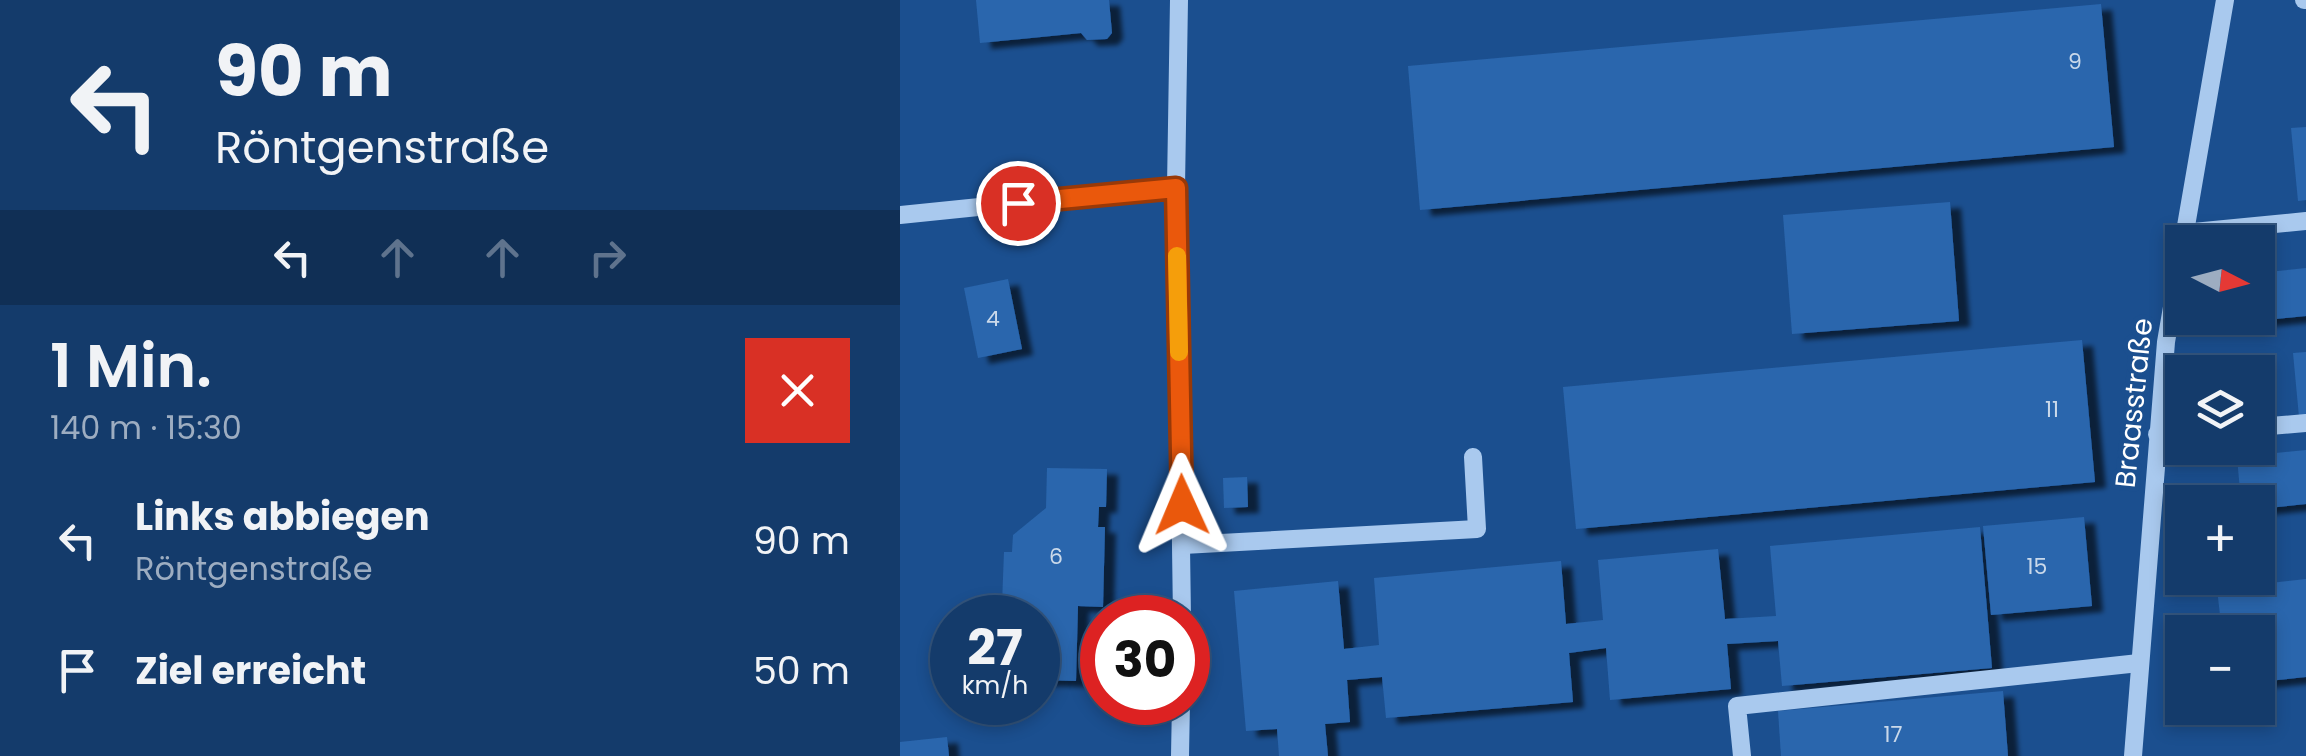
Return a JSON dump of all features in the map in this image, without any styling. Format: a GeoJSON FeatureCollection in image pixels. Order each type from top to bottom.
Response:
{"type":"FeatureCollection","features":[{"type":"Feature","properties":{"kind":"street"},"geometry":{"type":"LineString","coordinates":[[1179,0],[1176,188],[1182,595]]}},
{"type":"Feature","properties":{"kind":"street","name":"Braasstraße"},"geometry":{"type":"LineString","coordinates":[[2184,225],[2225,0]]}},
{"type":"Feature","properties":{"kind":"street"},"geometry":{"type":"LineString","coordinates":[[900,215],[1176,188]]}},
{"type":"Feature","properties":{"kind":"street"},"geometry":{"type":"LineString","coordinates":[[2265,225],[2306,221]]}},
{"type":"Feature","properties":{"kind":"street","name":"Braasstraße"},"geometry":{"type":"LineString","coordinates":[[2134,756],[2157,434],[2170,335]]}},
{"type":"Feature","properties":{"kind":"street"},"geometry":{"type":"LineString","coordinates":[[2275,426],[2306,423]]}},
{"type":"Feature","properties":{"kind":"street"},"geometry":{"type":"LineString","coordinates":[[2157,434],[2165,433]]}},
{"type":"Feature","properties":{"kind":"street"},"geometry":{"type":"LineString","coordinates":[[1183,545],[1477,529],[1473,457]]}},
{"type":"Feature","properties":{"kind":"street"},"geometry":{"type":"LineString","coordinates":[[1742,756],[1737,706],[2139,663]]}},
{"type":"Feature","properties":{"kind":"street"},"geometry":{"type":"LineString","coordinates":[[1180,756],[1181,725]]}},
{"type":"Feature","properties":{"kind":"building"},"geometry":{"type":"Polygon","coordinates":[[[976,0],[1109,0],[1112,33],[1107,39],[1087,40],[1081,33],[980,43],[976,0]]]}},
{"type":"Feature","properties":{"kind":"building"},"geometry":{"type":"Polygon","coordinates":[[[2101,4],[2114,147],[1420,210],[1408,66],[2101,4]]]}},
{"type":"Feature","properties":{"kind":"building"},"geometry":{"type":"Polygon","coordinates":[[[2306,127],[2306,200],[2298,201],[2291,128],[2306,127]]]}},
{"type":"Feature","properties":{"kind":"building"},"geometry":{"type":"Polygon","coordinates":[[[1950,202],[1959,321],[1792,334],[1783,215],[1950,202]]]}},
{"type":"Feature","properties":{"kind":"building"},"geometry":{"type":"Polygon","coordinates":[[[2306,268],[2306,316],[2275,319],[2275,271],[2306,268]]]}},
{"type":"Feature","properties":{"kind":"building"},"geometry":{"type":"Polygon","coordinates":[[[1008,279],[1022,349],[978,358],[964,288],[1008,279]]]}},
{"type":"Feature","properties":{"kind":"building"},"geometry":{"type":"Polygon","coordinates":[[[2082,340],[2095,482],[1576,529],[1563,387],[2082,340]]]}},
{"type":"Feature","properties":{"kind":"building"},"geometry":{"type":"Polygon","coordinates":[[[2306,352],[2306,416],[2299,417],[2293,353],[2306,352]]]}},
{"type":"Feature","properties":{"kind":"building"},"geometry":{"type":"Polygon","coordinates":[[[2306,450],[2306,504],[2275,507],[2275,485],[2239,485],[2238,465],[2275,465],[2275,453],[2306,450]]]}},
{"type":"Feature","properties":{"kind":"building"},"geometry":{"type":"Polygon","coordinates":[[[1047,468],[1107,469],[1106,507],[1099,507],[1098,527],[1105,527],[1103,595],[1080,595],[1076,681],[1060,681],[1060,595],[1002,595],[1004,552],[1012,552],[1013,535],[1046,508],[1047,468]]]}},
{"type":"Feature","properties":{"kind":"building"},"geometry":{"type":"Polygon","coordinates":[[[1247,477],[1248,507],[1224,508],[1223,478],[1247,477]]]}},
{"type":"Feature","properties":{"kind":"building"},"geometry":{"type":"Polygon","coordinates":[[[2084,517],[2092,606],[1991,615],[1983,526],[2084,517]]]}},
{"type":"Feature","properties":{"kind":"building"},"geometry":{"type":"Polygon","coordinates":[[[1980,527],[1992,668],[1782,686],[1778,641],[1727,644],[1731,689],[1610,700],[1606,648],[1569,653],[1573,702],[1386,718],[1382,677],[1347,680],[1350,722],[1325,724],[1328,756],[1279,756],[1277,729],[1246,731],[1234,591],[1338,581],[1344,649],[1379,645],[1374,578],[1561,561],[1566,624],[1603,620],[1598,560],[1718,549],[1725,619],[1776,616],[1770,546],[1980,527]]]}},
{"type":"Feature","properties":{"kind":"building"},"geometry":{"type":"Polygon","coordinates":[[[2306,579],[2306,677],[2275,680],[2275,615],[2220,615],[2218,595],[2275,595],[2275,582],[2306,579]]]}},
{"type":"Feature","properties":{"kind":"building"},"geometry":{"type":"Polygon","coordinates":[[[2003,691],[2008,756],[1781,756],[1778,711],[2003,691]]]}},
{"type":"Feature","properties":{"kind":"building"},"geometry":{"type":"Polygon","coordinates":[[[947,737],[949,756],[900,756],[900,742],[947,737]]]}},
{"type":"Feature","properties":{"kind":"slow traffic"},"geometry":{"type":"LineString","coordinates":[[1177,256],[1179,352]]}},
{"type":"Feature","properties":{"kind":"route"},"geometry":{"type":"LineString","coordinates":[[1018,203],[1176,188],[1182,505]]}}]}
